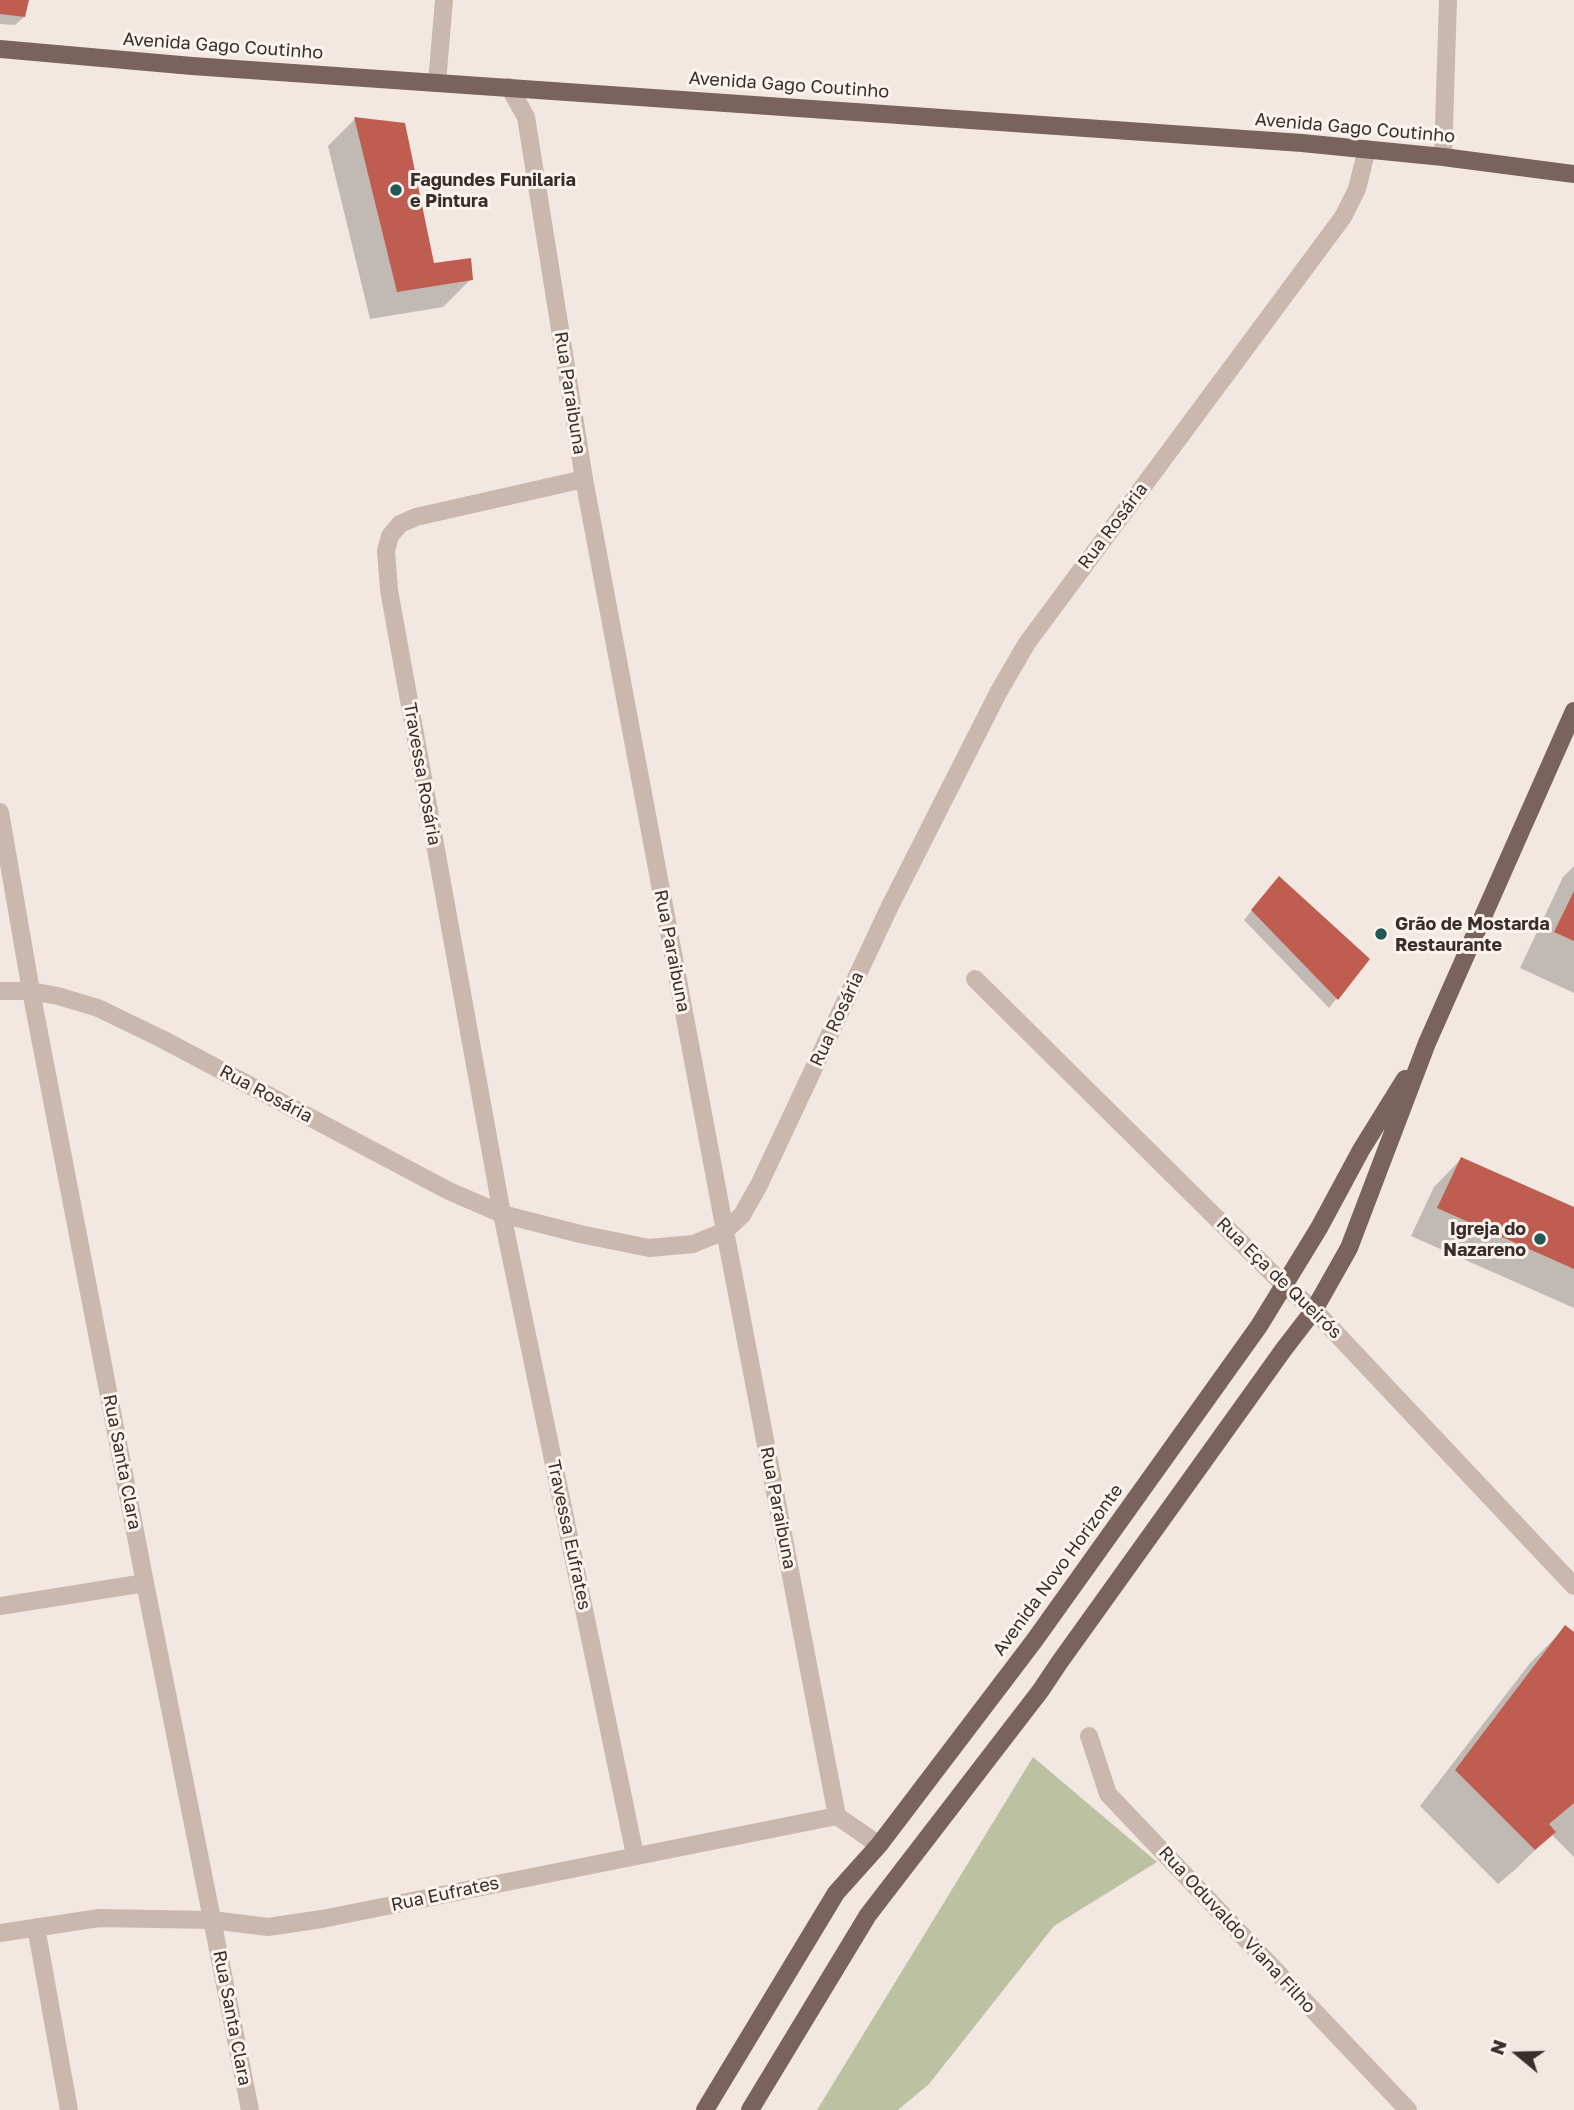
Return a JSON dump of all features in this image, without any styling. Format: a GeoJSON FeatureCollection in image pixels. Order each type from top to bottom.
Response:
{"type":"FeatureCollection","features":[{"type":"Feature","properties":{"kind":"main road","name":"Avenida Gago Coutinho"},"geometry":{"type":"LineString","coordinates":[[0,49],[437,83],[1302,143],[1574,174]]}},
{"type":"Feature","properties":{"kind":"main road","name":"Avenida Novo Horizonte"},"geometry":{"type":"LineString","coordinates":[[750,2110],[868,1915],[1041,1690],[1314,1310],[1349,1248],[1427,1043],[1574,711]]}},
{"type":"Feature","properties":{"kind":"main road","name":"Avenida Novo Horizonte"},"geometry":{"type":"LineString","coordinates":[[705,2110],[836,1893],[879,1844],[1034,1640],[1259,1326],[1319,1228],[1361,1150],[1427,1043]]}},
{"type":"Feature","properties":{"kind":"street"},"geometry":{"type":"LineString","coordinates":[[437,83],[444,0]]}},
{"type":"Feature","properties":{"kind":"street"},"geometry":{"type":"LineString","coordinates":[[1443,157],[1448,0]]}},
{"type":"Feature","properties":{"kind":"street","name":"Rua Paraibuna"},"geometry":{"type":"LineString","coordinates":[[509,87],[526,117],[584,479],[837,1816]]}},
{"type":"Feature","properties":{"kind":"street","name":"Rua Rosária"},"geometry":{"type":"LineString","coordinates":[[0,991],[31,991],[58,996],[108,1013],[449,1191],[502,1214],[649,1248],[693,1244],[725,1231],[742,1215],[760,1185],[890,906],[998,693],[1027,643],[1343,216],[1357,189],[1367,149]]}},
{"type":"Feature","properties":{"kind":"street","name":"Travessa Rosária"},"geometry":{"type":"LineString","coordinates":[[502,1214],[389,590],[386,551],[390,536],[400,524],[416,517],[584,479]]}},
{"type":"Feature","properties":{"kind":"street","name":"Rua Santa Clara"},"geometry":{"type":"LineString","coordinates":[[0,812],[31,991],[145,1583],[250,2110]]}},
{"type":"Feature","properties":{"kind":"street","name":"Rua Eça de Queirós"},"geometry":{"type":"LineString","coordinates":[[975,979],[1284,1284],[1314,1310],[1574,1586]]}},
{"type":"Feature","properties":{"kind":"street","name":"Travessa Eufrates"},"geometry":{"type":"LineString","coordinates":[[502,1214],[635,1856]]}},
{"type":"Feature","properties":{"kind":"street"},"geometry":{"type":"LineString","coordinates":[[0,1606],[145,1583]]}},
{"type":"Feature","properties":{"kind":"street","name":"Rua Oduvaldo Viana Filho"},"geometry":{"type":"LineString","coordinates":[[1089,1736],[1108,1794],[1408,2110]]}},
{"type":"Feature","properties":{"kind":"street"},"geometry":{"type":"LineString","coordinates":[[837,1816],[879,1844]]}},
{"type":"Feature","properties":{"kind":"street","name":"Rua Eufrates"},"geometry":{"type":"LineString","coordinates":[[0,1933],[99,1918],[212,1920],[268,1927],[322,1919],[837,1816]]}},
{"type":"Feature","properties":{"kind":"street"},"geometry":{"type":"LineString","coordinates":[[36,1927],[69,2110]]}},
{"type":"Feature","properties":{"kind":"green space"},"geometry":{"type":"Polygon","coordinates":[[[1033,1757],[1157,1862],[1054,1926],[929,2084],[898,2110],[817,2110],[1033,1757]]]}},
{"type":"Feature","properties":{"kind":"building"},"geometry":{"type":"Polygon","coordinates":[[[0,0],[29,0],[25,17],[0,14],[0,0]]]}},
{"type":"Feature","properties":{"kind":"building","name":"Fagundes Funilaria e Pintura"},"geometry":{"type":"Polygon","coordinates":[[[354,117],[405,123],[434,263],[471,258],[473,280],[397,292],[354,117]]]}},
{"type":"Feature","properties":{"kind":"building"},"geometry":{"type":"Polygon","coordinates":[[[1279,876],[1370,959],[1338,1000],[1251,910],[1279,876]]]}},
{"type":"Feature","properties":{"kind":"building"},"geometry":{"type":"Polygon","coordinates":[[[1574,891],[1574,941],[1554,932],[1574,891]]]}},
{"type":"Feature","properties":{"kind":"building","name":"Igreja do Nazareno"},"geometry":{"type":"Polygon","coordinates":[[[1461,1157],[1574,1207],[1574,1269],[1437,1208],[1461,1157]]]}},
{"type":"Feature","properties":{"kind":"building"},"geometry":{"type":"Polygon","coordinates":[[[1565,1625],[1574,1632],[1574,1803],[1549,1824],[1556,1832],[1535,1850],[1455,1770],[1565,1625]]]}},
{"type":"Feature","properties":{"kind":"place","name":"Fagundes Funilaria e Pintura"},"geometry":{"type":"Point","coordinates":[396,190]}},
{"type":"Feature","properties":{"kind":"place","name":"Grão de Mostarda Restaurante"},"geometry":{"type":"Point","coordinates":[1381,934]}},
{"type":"Feature","properties":{"kind":"place","name":"Igreja do Nazareno"},"geometry":{"type":"Point","coordinates":[1540,1239]}}]}
